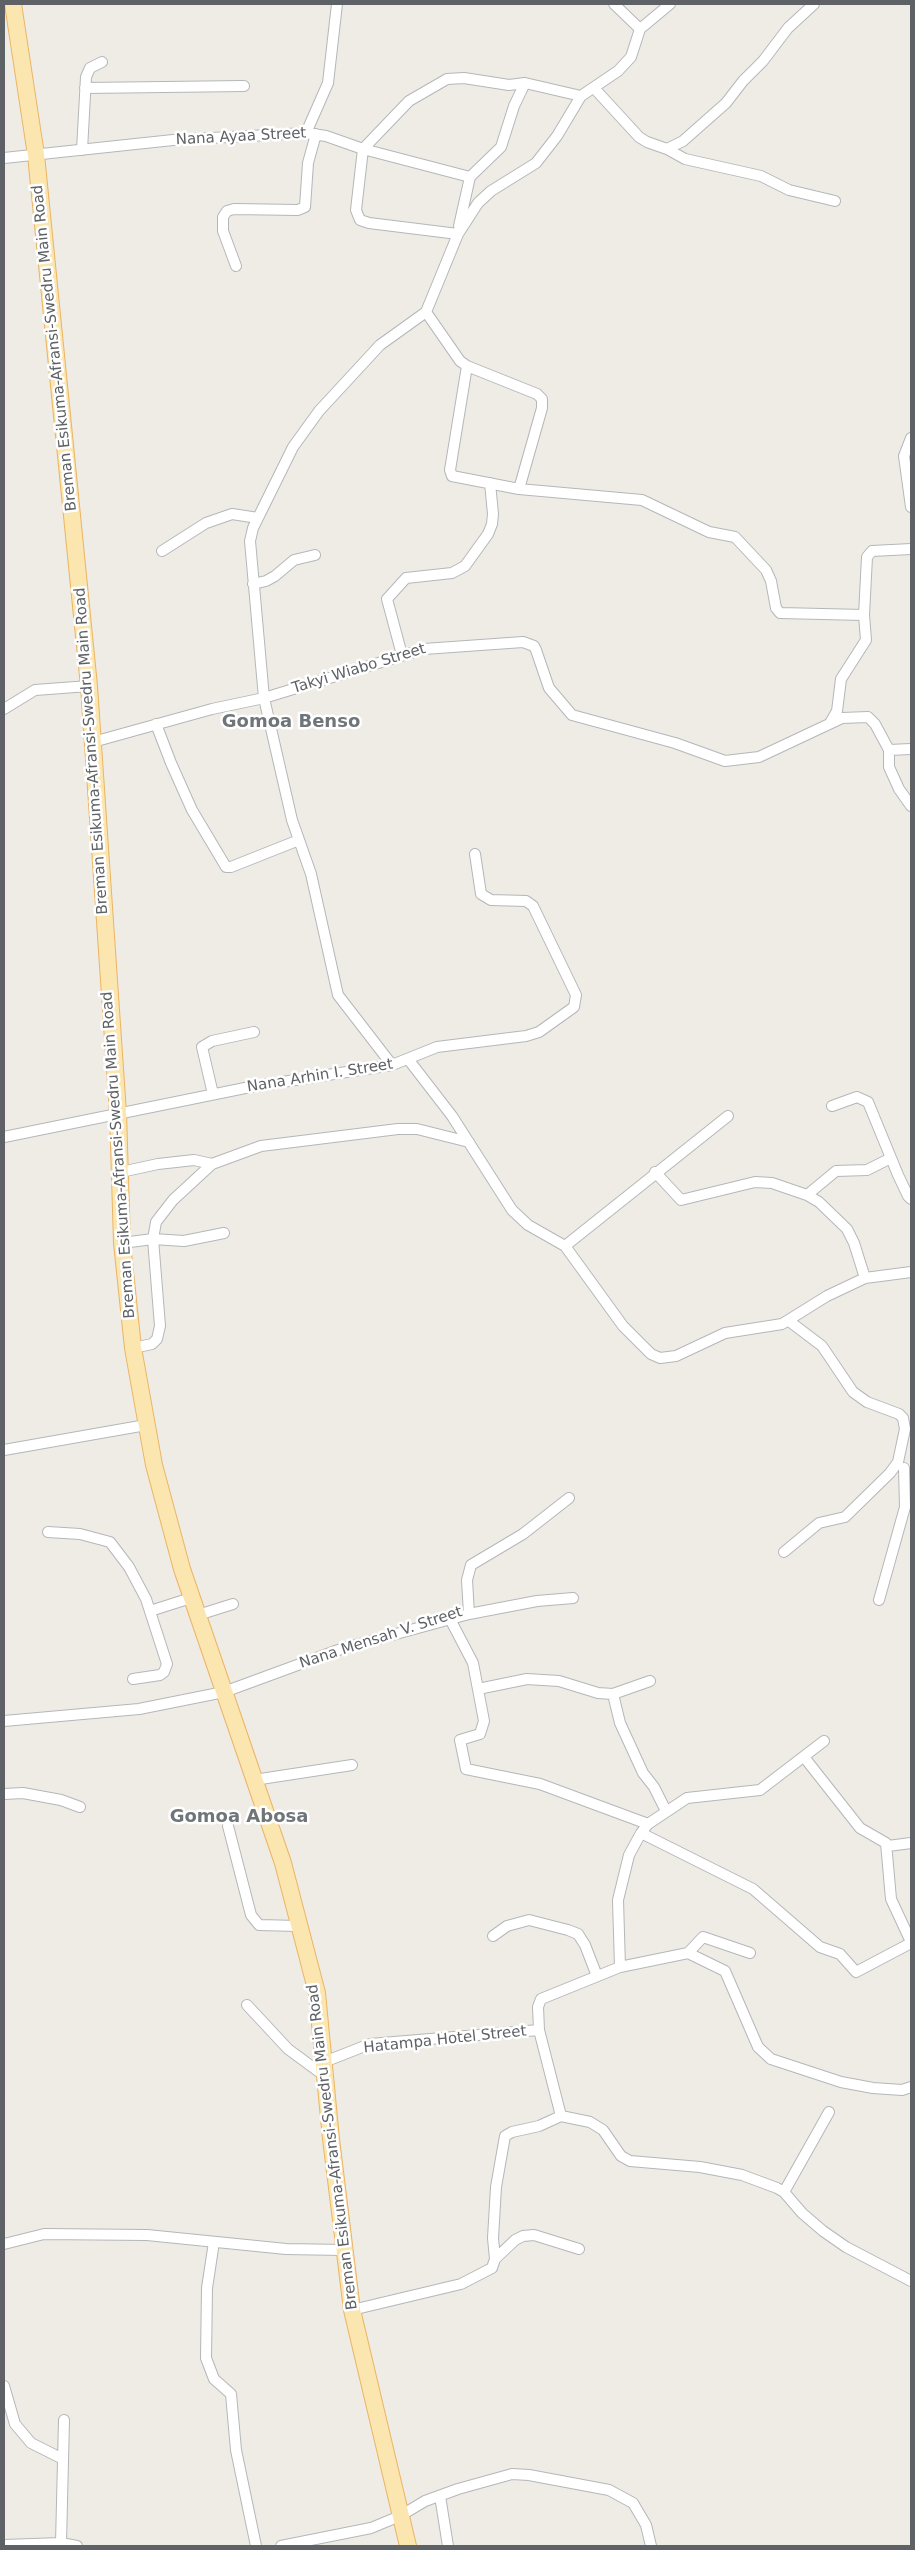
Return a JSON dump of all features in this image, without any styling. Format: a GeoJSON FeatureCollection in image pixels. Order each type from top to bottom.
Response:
{"type":"FeatureCollection","features":[{"type":"Feature","properties":{"kind":"main road","name":"Breman Esikuma-Afransi-Swedru Main Road"},"geometry":{"type":"LineString","coordinates":[[13,4],[36,155],[89,686],[118,1113],[122,1243],[133,1348],[146,1425],[161,1495],[192,1598],[283,1863],[298,1926],[317,1992],[352,2310],[408,2546]]}},
{"type":"Feature","properties":{"kind":"street"},"geometry":{"type":"LineString","coordinates":[[306,133],[328,83],[336,4]]}},
{"type":"Feature","properties":{"kind":"street"},"geometry":{"type":"LineString","coordinates":[[614,4],[640,29]]}},
{"type":"Feature","properties":{"kind":"street"},"geometry":{"type":"LineString","coordinates":[[458,234],[478,203],[491,191],[536,163],[547,150],[581,96],[618,70],[631,57],[640,29],[670,4]]}},
{"type":"Feature","properties":{"kind":"street"},"geometry":{"type":"LineString","coordinates":[[666,148],[683,141],[726,103],[743,81],[763,61],[788,28],[814,4]]}},
{"type":"Feature","properties":{"kind":"street"},"geometry":{"type":"LineString","coordinates":[[82,150],[86,77],[90,68],[102,62]]}},
{"type":"Feature","properties":{"kind":"street"},"geometry":{"type":"LineString","coordinates":[[458,234],[369,223],[360,220],[356,210],[363,149],[409,101],[442,81],[464,78],[509,85],[525,83],[581,96]]}},
{"type":"Feature","properties":{"kind":"street"},"geometry":{"type":"LineString","coordinates":[[392,1065],[338,995],[311,874],[298,840],[264,698],[250,541],[258,518],[293,447],[319,411],[380,345],[426,312],[458,234],[470,177],[500,147],[514,106],[525,83]]}},
{"type":"Feature","properties":{"kind":"street"},"geometry":{"type":"LineString","coordinates":[[85,88],[244,86]]}},
{"type":"Feature","properties":{"kind":"street"},"geometry":{"type":"LineString","coordinates":[[594,88],[639,137],[666,148],[685,159],[761,176],[796,192],[835,202]]}},
{"type":"Feature","properties":{"kind":"street","name":"Nana Ayaa Street"},"geometry":{"type":"LineString","coordinates":[[4,158],[173,140],[306,133],[316,134],[363,149],[470,177]]}},
{"type":"Feature","properties":{"kind":"street"},"geometry":{"type":"LineString","coordinates":[[236,266],[223,232],[223,217],[227,211],[234,209],[298,210],[305,207],[308,163],[316,134]]}},
{"type":"Feature","properties":{"kind":"street"},"geometry":{"type":"LineString","coordinates":[[426,312],[456,356],[467,366],[537,394],[542,399],[542,408],[519,489]]}},
{"type":"Feature","properties":{"kind":"street"},"geometry":{"type":"LineString","coordinates":[[467,366],[450,470],[455,477],[519,489],[642,500],[709,532],[735,537],[766,570],[771,581],[776,608],[780,613],[864,615]]}},
{"type":"Feature","properties":{"kind":"street"},"geometry":{"type":"LineString","coordinates":[[911,438],[904,456],[911,507]]}},
{"type":"Feature","properties":{"kind":"street"},"geometry":{"type":"LineString","coordinates":[[402,655],[387,599],[406,578],[452,573],[465,566],[488,534],[492,524],[490,483]]}},
{"type":"Feature","properties":{"kind":"street"},"geometry":{"type":"LineString","coordinates":[[162,551],[206,523],[232,514],[258,518]]}},
{"type":"Feature","properties":{"kind":"street"},"geometry":{"type":"LineString","coordinates":[[830,723],[837,711],[841,679],[865,643],[864,567],[869,553],[911,550]]}},
{"type":"Feature","properties":{"kind":"street"},"geometry":{"type":"LineString","coordinates":[[253,584],[266,582],[294,560],[315,555]]}},
{"type":"Feature","properties":{"kind":"street","name":"Takyi Wiabo Street"},"geometry":{"type":"LineString","coordinates":[[93,742],[156,724],[264,698],[402,655],[443,646],[530,644],[536,650],[551,693],[568,712],[576,717],[675,744],[726,761],[759,757],[830,723]]}},
{"type":"Feature","properties":{"kind":"street"},"geometry":{"type":"LineString","coordinates":[[4,709],[35,690],[89,686]]}},
{"type":"Feature","properties":{"kind":"street"},"geometry":{"type":"LineString","coordinates":[[830,723],[851,716],[868,717],[889,750],[889,767],[899,789],[911,806]]}},
{"type":"Feature","properties":{"kind":"street"},"geometry":{"type":"LineString","coordinates":[[156,724],[171,764],[192,810],[226,866],[231,867],[298,840]]}},
{"type":"Feature","properties":{"kind":"street"},"geometry":{"type":"LineString","coordinates":[[889,750],[911,749]]}},
{"type":"Feature","properties":{"kind":"street","name":"Nana Arhin I. Street"},"geometry":{"type":"LineString","coordinates":[[4,1136],[213,1094],[392,1065],[437,1047],[533,1035],[576,1004],[576,995],[533,906],[526,901],[485,898],[481,894],[475,854]]}},
{"type":"Feature","properties":{"kind":"street"},"geometry":{"type":"LineString","coordinates":[[213,1094],[202,1047],[212,1041],[254,1032]]}},
{"type":"Feature","properties":{"kind":"street"},"geometry":{"type":"LineString","coordinates":[[408,1059],[469,1142],[518,1217],[556,1243],[565,1246],[623,1326],[651,1354],[660,1358],[676,1356],[725,1333],[773,1327],[789,1321],[827,1296],[865,1278],[911,1272]]}},
{"type":"Feature","properties":{"kind":"street"},"geometry":{"type":"LineString","coordinates":[[832,1106],[857,1097],[868,1102],[891,1158],[911,1199]]}},
{"type":"Feature","properties":{"kind":"street"},"geometry":{"type":"LineString","coordinates":[[565,1246],[728,1116]]}},
{"type":"Feature","properties":{"kind":"street"},"geometry":{"type":"LineString","coordinates":[[133,1348],[152,1344],[157,1339],[160,1326],[153,1240],[154,1228],[159,1217],[212,1164],[260,1146],[398,1129],[417,1129],[469,1142]]}},
{"type":"Feature","properties":{"kind":"street"},"geometry":{"type":"LineString","coordinates":[[807,1195],[836,1171],[867,1170],[891,1158]]}},
{"type":"Feature","properties":{"kind":"street"},"geometry":{"type":"LineString","coordinates":[[121,1172],[158,1164],[194,1160],[212,1164]]}},
{"type":"Feature","properties":{"kind":"street"},"geometry":{"type":"LineString","coordinates":[[656,1172],[681,1200],[755,1182],[772,1183],[807,1195],[819,1202],[846,1229],[854,1243],[865,1278]]}},
{"type":"Feature","properties":{"kind":"street"},"geometry":{"type":"LineString","coordinates":[[122,1243],[153,1240],[184,1241],[224,1233]]}},
{"type":"Feature","properties":{"kind":"street"},"geometry":{"type":"LineString","coordinates":[[789,1321],[822,1346],[853,1392],[874,1405],[899,1414],[908,1427],[905,1507],[880,1600]]}},
{"type":"Feature","properties":{"kind":"street"},"geometry":{"type":"LineString","coordinates":[[4,1450],[146,1425]]}},
{"type":"Feature","properties":{"kind":"street"},"geometry":{"type":"LineString","coordinates":[[784,1552],[819,1523],[845,1517],[890,1473],[905,1468]]}},
{"type":"Feature","properties":{"kind":"street","name":"Nana Mensah V. Street"},"geometry":{"type":"LineString","coordinates":[[4,1721],[139,1709],[224,1692],[341,1648],[469,1614],[467,1580],[471,1565],[523,1534],[569,1498]]}},
{"type":"Feature","properties":{"kind":"street"},"geometry":{"type":"LineString","coordinates":[[48,1532],[80,1534],[113,1544],[129,1567],[146,1599],[166,1668],[160,1675],[133,1679]]}},
{"type":"Feature","properties":{"kind":"street"},"geometry":{"type":"LineString","coordinates":[[150,1611],[192,1598]]}},
{"type":"Feature","properties":{"kind":"street"},"geometry":{"type":"LineString","coordinates":[[469,1614],[537,1601],[573,1598]]}},
{"type":"Feature","properties":{"kind":"street"},"geometry":{"type":"LineString","coordinates":[[198,1615],[233,1604]]}},
{"type":"Feature","properties":{"kind":"street"},"geometry":{"type":"LineString","coordinates":[[450,1619],[473,1663],[484,1726],[478,1735],[460,1740],[466,1769],[540,1784],[648,1824]]}},
{"type":"Feature","properties":{"kind":"street"},"geometry":{"type":"LineString","coordinates":[[478,1689],[521,1679],[559,1681],[598,1693],[613,1694],[650,1681]]}},
{"type":"Feature","properties":{"kind":"street"},"geometry":{"type":"LineString","coordinates":[[613,1694],[620,1723],[643,1773],[654,1787],[666,1811]]}},
{"type":"Feature","properties":{"kind":"street"},"geometry":{"type":"LineString","coordinates":[[620,1967],[618,1900],[629,1855],[640,1833],[648,1824],[666,1811],[696,1795],[760,1790],[824,1741]]}},
{"type":"Feature","properties":{"kind":"street"},"geometry":{"type":"LineString","coordinates":[[640,1833],[753,1889],[820,1947],[840,1954],[856,1972],[911,1942],[891,1899],[888,1846],[883,1840],[860,1828],[804,1757]]}},
{"type":"Feature","properties":{"kind":"street"},"geometry":{"type":"LineString","coordinates":[[254,1780],[352,1765]]}},
{"type":"Feature","properties":{"kind":"street"},"geometry":{"type":"LineString","coordinates":[[4,1794],[23,1793],[61,1800],[80,1807]]}},
{"type":"Feature","properties":{"kind":"street"},"geometry":{"type":"LineString","coordinates":[[228,1826],[251,1915],[259,1925],[298,1926]]}},
{"type":"Feature","properties":{"kind":"street"},"geometry":{"type":"LineString","coordinates":[[888,1846],[911,1844]]}},
{"type":"Feature","properties":{"kind":"street"},"geometry":{"type":"LineString","coordinates":[[493,1936],[507,1926],[529,1920],[568,1930],[578,1934],[585,1945],[597,1976]]}},
{"type":"Feature","properties":{"kind":"street"},"geometry":{"type":"LineString","coordinates":[[561,2116],[539,2030],[538,2007],[541,2000],[620,1967],[688,1953],[703,1937],[750,1953]]}},
{"type":"Feature","properties":{"kind":"street"},"geometry":{"type":"LineString","coordinates":[[688,1953],[725,1972],[758,2047],[771,2059],[841,2082],[873,2088],[902,2090],[911,2087]]}},
{"type":"Feature","properties":{"kind":"street"},"geometry":{"type":"LineString","coordinates":[[247,2005],[288,2049],[325,2069]]}},
{"type":"Feature","properties":{"kind":"street","name":"Hatampa Hotel Street"},"geometry":{"type":"LineString","coordinates":[[325,2069],[370,2044],[539,2030]]}},
{"type":"Feature","properties":{"kind":"street"},"geometry":{"type":"LineString","coordinates":[[784,2192],[829,2112]]}},
{"type":"Feature","properties":{"kind":"street"},"geometry":{"type":"LineString","coordinates":[[352,2310],[461,2284],[492,2268],[495,2258],[496,2187],[505,2136],[512,2132],[539,2126],[561,2116],[590,2122],[603,2130],[621,2156],[630,2161],[700,2167],[742,2175],[784,2192],[802,2213],[831,2237],[846,2247],[911,2280]]}},
{"type":"Feature","properties":{"kind":"street"},"geometry":{"type":"LineString","coordinates":[[4,2244],[44,2234],[147,2234],[286,2249],[344,2250]]}},
{"type":"Feature","properties":{"kind":"street"},"geometry":{"type":"LineString","coordinates":[[495,2258],[515,2240],[523,2236],[534,2236],[579,2249]]}},
{"type":"Feature","properties":{"kind":"street"},"geometry":{"type":"LineString","coordinates":[[214,2242],[207,2288],[204,2342],[206,2358],[214,2379],[231,2394],[236,2450],[256,2546]]}},
{"type":"Feature","properties":{"kind":"street"},"geometry":{"type":"LineString","coordinates":[[4,2386],[15,2424],[31,2443],[63,2459]]}},
{"type":"Feature","properties":{"kind":"street"},"geometry":{"type":"LineString","coordinates":[[60,2543],[64,2420]]}},
{"type":"Feature","properties":{"kind":"street"},"geometry":{"type":"LineString","coordinates":[[281,2546],[371,2528],[440,2496],[512,2474],[594,2485],[609,2490],[632,2503],[646,2525],[651,2546]]}},
{"type":"Feature","properties":{"kind":"street"},"geometry":{"type":"LineString","coordinates":[[440,2496],[448,2546]]}},
{"type":"Feature","properties":{"kind":"street"},"geometry":{"type":"LineString","coordinates":[[4,2545],[60,2543],[77,2546]]}},
{"type":"Feature","properties":{"kind":"district","name":"Gomoa Benso"},"geometry":{"type":"Point","coordinates":[291,722]}},
{"type":"Feature","properties":{"kind":"district","name":"Gomoa Abosa"},"geometry":{"type":"Point","coordinates":[239,1817]}}]}
